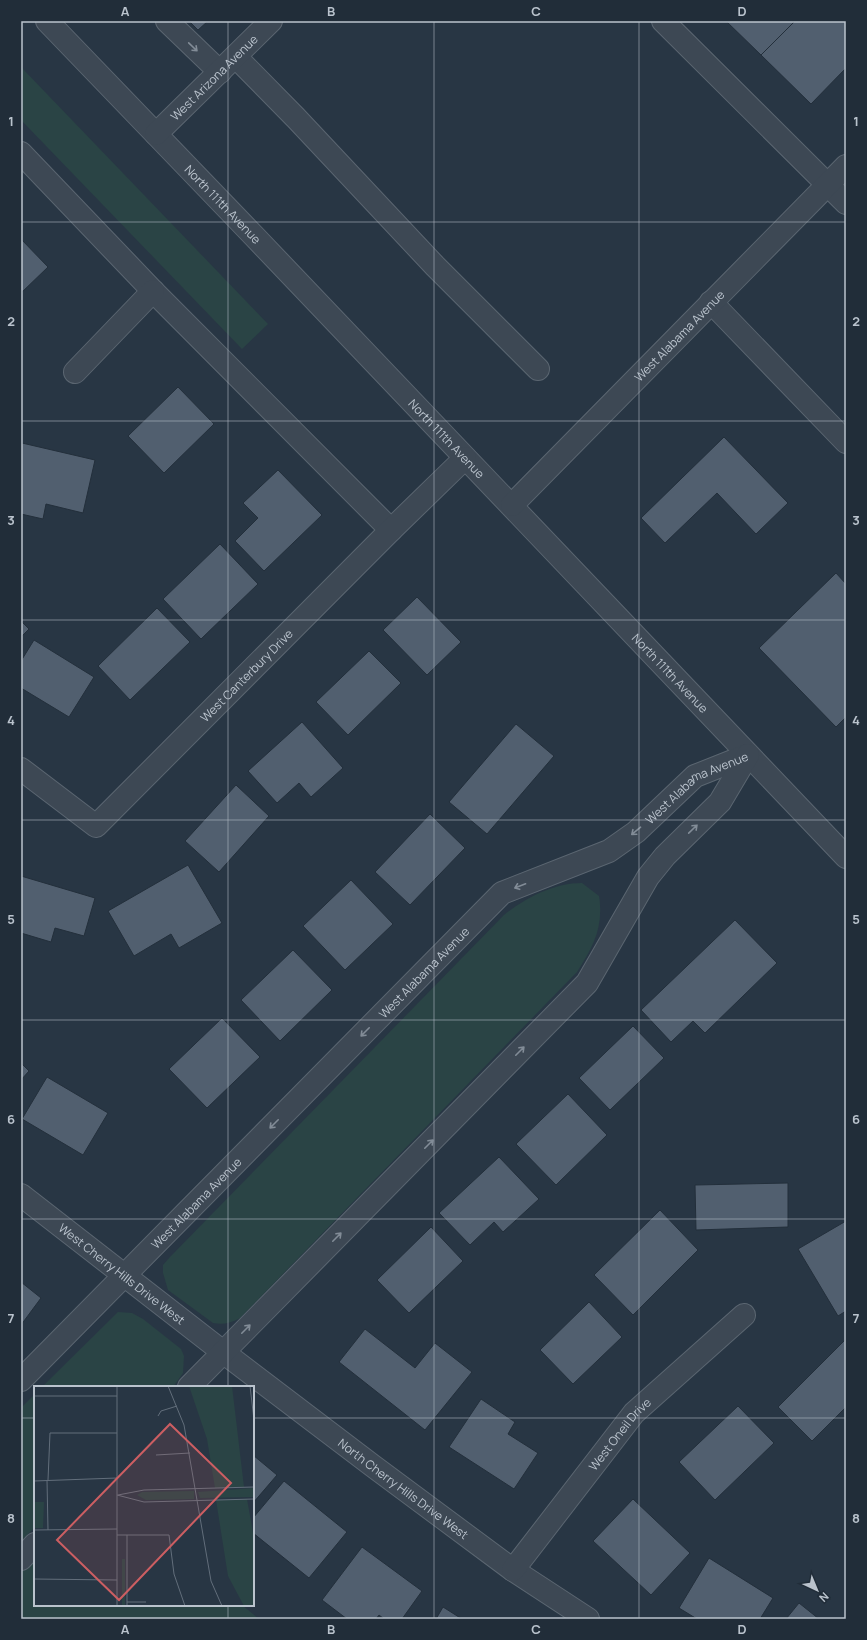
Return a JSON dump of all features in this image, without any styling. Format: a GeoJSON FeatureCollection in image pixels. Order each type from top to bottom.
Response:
{"type":"FeatureCollection","features":[{"type":"Feature","properties":{"kind":"street","name":"North 111th Avenue"},"geometry":{"type":"LineString","coordinates":[[47,21],[846,857]]}},
{"type":"Feature","properties":{"kind":"street"},"geometry":{"type":"LineString","coordinates":[[167,21],[220,72]]}},
{"type":"Feature","properties":{"kind":"street","name":"West Arizona Avenue"},"geometry":{"type":"LineString","coordinates":[[156,134],[271,21]]}},
{"type":"Feature","properties":{"kind":"street"},"geometry":{"type":"LineString","coordinates":[[663,21],[846,203]]}},
{"type":"Feature","properties":{"kind":"street"},"geometry":{"type":"LineString","coordinates":[[236,57],[296,118],[435,266],[538,369]]}},
{"type":"Feature","properties":{"kind":"street"},"geometry":{"type":"LineString","coordinates":[[21,153],[153,291],[391,530]]}},
{"type":"Feature","properties":{"kind":"street","name":"West Alabama Avenue"},"geometry":{"type":"LineString","coordinates":[[512,506],[846,166]]}},
{"type":"Feature","properties":{"kind":"street"},"geometry":{"type":"LineString","coordinates":[[75,372],[153,291]]}},
{"type":"Feature","properties":{"kind":"street"},"geometry":{"type":"LineString","coordinates":[[712,302],[846,442]]}},
{"type":"Feature","properties":{"kind":"street","name":"West Canterbury Drive"},"geometry":{"type":"LineString","coordinates":[[21,769],[96,826],[391,530],[465,458]]}},
{"type":"Feature","properties":{"kind":"street","name":"West Alabama Avenue"},"geometry":{"type":"LineString","coordinates":[[21,1380],[502,893],[609,852],[636,832],[695,776],[748,755]]}},
{"type":"Feature","properties":{"kind":"street","name":"West Alabama Avenue"},"geometry":{"type":"LineString","coordinates":[[190,1386],[587,983],[648,877],[665,856],[720,802],[748,755]]}},
{"type":"Feature","properties":{"kind":"street","name":"West Cherry Hills Drive West"},"geometry":{"type":"LineString","coordinates":[[21,1195],[223,1352]]}},
{"type":"Feature","properties":{"kind":"street","name":"West Oneil Drive"},"geometry":{"type":"LineString","coordinates":[[513,1570],[634,1413],[744,1314]]}},
{"type":"Feature","properties":{"kind":"street","name":"North Cherry Hills Drive West"},"geometry":{"type":"LineString","coordinates":[[223,1352],[513,1570],[588,1619]]}},
{"type":"Feature","properties":{"kind":"street"},"geometry":{"type":"LineString","coordinates":[[21,1559],[34,1545]]}},
{"type":"Feature","properties":{"kind":"green space"},"geometry":{"type":"Polygon","coordinates":[[[21,67],[268,324],[242,349],[21,120],[21,67]]]}},
{"type":"Feature","properties":{"kind":"green space"},"geometry":{"type":"Polygon","coordinates":[[[582,883],[599,896],[600,917],[596,936],[588,954],[577,972],[240,1318],[227,1323],[213,1323],[168,1290],[163,1273],[163,1265],[170,1257],[504,915],[521,903],[540,893],[561,886],[582,883]]]}},
{"type":"Feature","properties":{"kind":"green space"},"geometry":{"type":"Polygon","coordinates":[[[118,1312],[132,1313],[143,1319],[181,1349],[184,1356],[183,1373],[174,1386],[43,1386],[118,1312]]]}},
{"type":"Feature","properties":{"kind":"green space"},"geometry":{"type":"Polygon","coordinates":[[[34,1395],[34,1528],[21,1541],[21,1408],[34,1395]]]}},
{"type":"Feature","properties":{"kind":"green space"},"geometry":{"type":"Polygon","coordinates":[[[34,1545],[34,1606],[243,1606],[259,1619],[21,1619],[21,1559],[34,1545]]]}},
{"type":"Feature","properties":{"kind":"building"},"geometry":{"type":"Polygon","coordinates":[[[189,21],[208,21],[198,30],[189,21]]]}},
{"type":"Feature","properties":{"kind":"building"},"geometry":{"type":"Polygon","coordinates":[[[726,21],[795,21],[761,55],[726,21]]]}},
{"type":"Feature","properties":{"kind":"building"},"geometry":{"type":"Polygon","coordinates":[[[795,21],[846,21],[846,68],[811,104],[761,55],[795,21]]]}},
{"type":"Feature","properties":{"kind":"building"},"geometry":{"type":"Polygon","coordinates":[[[21,239],[48,267],[21,293],[21,239]]]}},
{"type":"Feature","properties":{"kind":"building"},"geometry":{"type":"Polygon","coordinates":[[[178,387],[214,424],[164,473],[128,436],[178,387]]]}},
{"type":"Feature","properties":{"kind":"building"},"geometry":{"type":"Polygon","coordinates":[[[724,437],[788,503],[756,534],[717,493],[665,543],[641,518],[724,437]]]}},
{"type":"Feature","properties":{"kind":"building"},"geometry":{"type":"Polygon","coordinates":[[[22,443],[95,460],[83,513],[46,504],[43,519],[21,514],[22,443]]]}},
{"type":"Feature","properties":{"kind":"building"},"geometry":{"type":"Polygon","coordinates":[[[278,470],[322,515],[264,571],[235,541],[258,518],[243,503],[278,470]]]}},
{"type":"Feature","properties":{"kind":"building"},"geometry":{"type":"Polygon","coordinates":[[[220,544],[258,584],[201,639],[163,599],[220,544]]]}},
{"type":"Feature","properties":{"kind":"building"},"geometry":{"type":"Polygon","coordinates":[[[836,573],[846,584],[846,717],[836,727],[759,648],[836,573]]]}},
{"type":"Feature","properties":{"kind":"building"},"geometry":{"type":"Polygon","coordinates":[[[417,597],[461,642],[427,675],[383,630],[417,597]]]}},
{"type":"Feature","properties":{"kind":"building"},"geometry":{"type":"Polygon","coordinates":[[[157,608],[190,642],[130,700],[98,666],[157,608]]]}},
{"type":"Feature","properties":{"kind":"building"},"geometry":{"type":"Polygon","coordinates":[[[21,621],[29,629],[21,637],[21,621]]]}},
{"type":"Feature","properties":{"kind":"building"},"geometry":{"type":"Polygon","coordinates":[[[34,640],[94,677],[69,717],[21,688],[21,661],[34,640]]]}},
{"type":"Feature","properties":{"kind":"building"},"geometry":{"type":"Polygon","coordinates":[[[369,651],[401,683],[348,735],[316,702],[369,651]]]}},
{"type":"Feature","properties":{"kind":"building"},"geometry":{"type":"Polygon","coordinates":[[[302,722],[343,768],[311,797],[299,783],[277,803],[248,771],[302,722]]]}},
{"type":"Feature","properties":{"kind":"building"},"geometry":{"type":"Polygon","coordinates":[[[516,724],[554,756],[487,834],[449,802],[516,724]]]}},
{"type":"Feature","properties":{"kind":"building"},"geometry":{"type":"Polygon","coordinates":[[[236,785],[269,816],[219,872],[185,841],[236,785]]]}},
{"type":"Feature","properties":{"kind":"building"},"geometry":{"type":"Polygon","coordinates":[[[430,814],[465,848],[410,905],[375,872],[430,814]]]}},
{"type":"Feature","properties":{"kind":"building"},"geometry":{"type":"Polygon","coordinates":[[[188,865],[222,923],[179,948],[171,934],[134,956],[108,911],[188,865]]]}},
{"type":"Feature","properties":{"kind":"building"},"geometry":{"type":"Polygon","coordinates":[[[21,876],[95,898],[84,936],[55,928],[51,942],[21,933],[21,876]]]}},
{"type":"Feature","properties":{"kind":"building"},"geometry":{"type":"Polygon","coordinates":[[[351,880],[393,924],[345,970],[303,926],[351,880]]]}},
{"type":"Feature","properties":{"kind":"building"},"geometry":{"type":"Polygon","coordinates":[[[735,920],[777,963],[705,1033],[693,1021],[671,1042],[641,1010],[735,920]]]}},
{"type":"Feature","properties":{"kind":"building"},"geometry":{"type":"Polygon","coordinates":[[[293,950],[332,990],[280,1041],[241,1000],[293,950]]]}},
{"type":"Feature","properties":{"kind":"building"},"geometry":{"type":"Polygon","coordinates":[[[222,1018],[260,1057],[207,1108],[169,1069],[222,1018]]]}},
{"type":"Feature","properties":{"kind":"building"},"geometry":{"type":"Polygon","coordinates":[[[633,1026],[664,1058],[610,1110],[579,1078],[633,1026]]]}},
{"type":"Feature","properties":{"kind":"building"},"geometry":{"type":"Polygon","coordinates":[[[21,1063],[29,1071],[21,1080],[21,1063]]]}},
{"type":"Feature","properties":{"kind":"building"},"geometry":{"type":"Polygon","coordinates":[[[47,1077],[108,1113],[83,1155],[22,1119],[47,1077]]]}},
{"type":"Feature","properties":{"kind":"building"},"geometry":{"type":"Polygon","coordinates":[[[568,1094],[607,1135],[556,1185],[516,1144],[568,1094]]]}},
{"type":"Feature","properties":{"kind":"building"},"geometry":{"type":"Polygon","coordinates":[[[499,1157],[539,1199],[503,1232],[494,1222],[470,1245],[439,1213],[499,1157]]]}},
{"type":"Feature","properties":{"kind":"building"},"geometry":{"type":"Polygon","coordinates":[[[788,1183],[788,1227],[696,1230],[695,1185],[788,1183]]]}},
{"type":"Feature","properties":{"kind":"building"},"geometry":{"type":"Polygon","coordinates":[[[660,1210],[698,1250],[633,1315],[594,1275],[660,1210]]]}},
{"type":"Feature","properties":{"kind":"building"},"geometry":{"type":"Polygon","coordinates":[[[846,1221],[846,1311],[838,1316],[798,1249],[846,1221]]]}},
{"type":"Feature","properties":{"kind":"building"},"geometry":{"type":"Polygon","coordinates":[[[431,1227],[463,1261],[409,1313],[377,1280],[431,1227]]]}},
{"type":"Feature","properties":{"kind":"building"},"geometry":{"type":"Polygon","coordinates":[[[21,1282],[41,1298],[21,1325],[21,1282]]]}},
{"type":"Feature","properties":{"kind":"building"},"geometry":{"type":"Polygon","coordinates":[[[589,1302],[622,1337],[573,1384],[540,1350],[589,1302]]]}},
{"type":"Feature","properties":{"kind":"building"},"geometry":{"type":"Polygon","coordinates":[[[365,1329],[415,1368],[435,1343],[472,1372],[425,1430],[339,1362],[365,1329]]]}},
{"type":"Feature","properties":{"kind":"building"},"geometry":{"type":"Polygon","coordinates":[[[845,1340],[846,1407],[812,1441],[778,1407],[845,1340]]]}},
{"type":"Feature","properties":{"kind":"building"},"geometry":{"type":"Polygon","coordinates":[[[481,1399],[515,1422],[508,1434],[538,1453],[514,1489],[449,1447],[481,1399]]]}},
{"type":"Feature","properties":{"kind":"building"},"geometry":{"type":"Polygon","coordinates":[[[738,1406],[774,1443],[715,1500],[679,1462],[738,1406]]]}},
{"type":"Feature","properties":{"kind":"building"},"geometry":{"type":"Polygon","coordinates":[[[254,1456],[277,1475],[254,1502],[254,1456]]]}},
{"type":"Feature","properties":{"kind":"building"},"geometry":{"type":"Polygon","coordinates":[[[284,1481],[347,1532],[309,1578],[254,1534],[254,1517],[284,1481]]]}},
{"type":"Feature","properties":{"kind":"building"},"geometry":{"type":"Polygon","coordinates":[[[633,1499],[690,1553],[651,1595],[593,1541],[633,1499]]]}},
{"type":"Feature","properties":{"kind":"building"},"geometry":{"type":"Polygon","coordinates":[[[362,1547],[422,1591],[402,1619],[384,1619],[379,1615],[376,1619],[347,1619],[322,1600],[362,1547]]]}},
{"type":"Feature","properties":{"kind":"building"},"geometry":{"type":"Polygon","coordinates":[[[709,1558],[773,1598],[760,1619],[697,1619],[679,1608],[709,1558]]]}},
{"type":"Feature","properties":{"kind":"building"},"geometry":{"type":"Polygon","coordinates":[[[799,1603],[819,1619],[786,1619],[799,1603]]]}},
{"type":"Feature","properties":{"kind":"building"},"geometry":{"type":"Polygon","coordinates":[[[443,1607],[462,1619],[436,1619],[443,1607]]]}}]}
